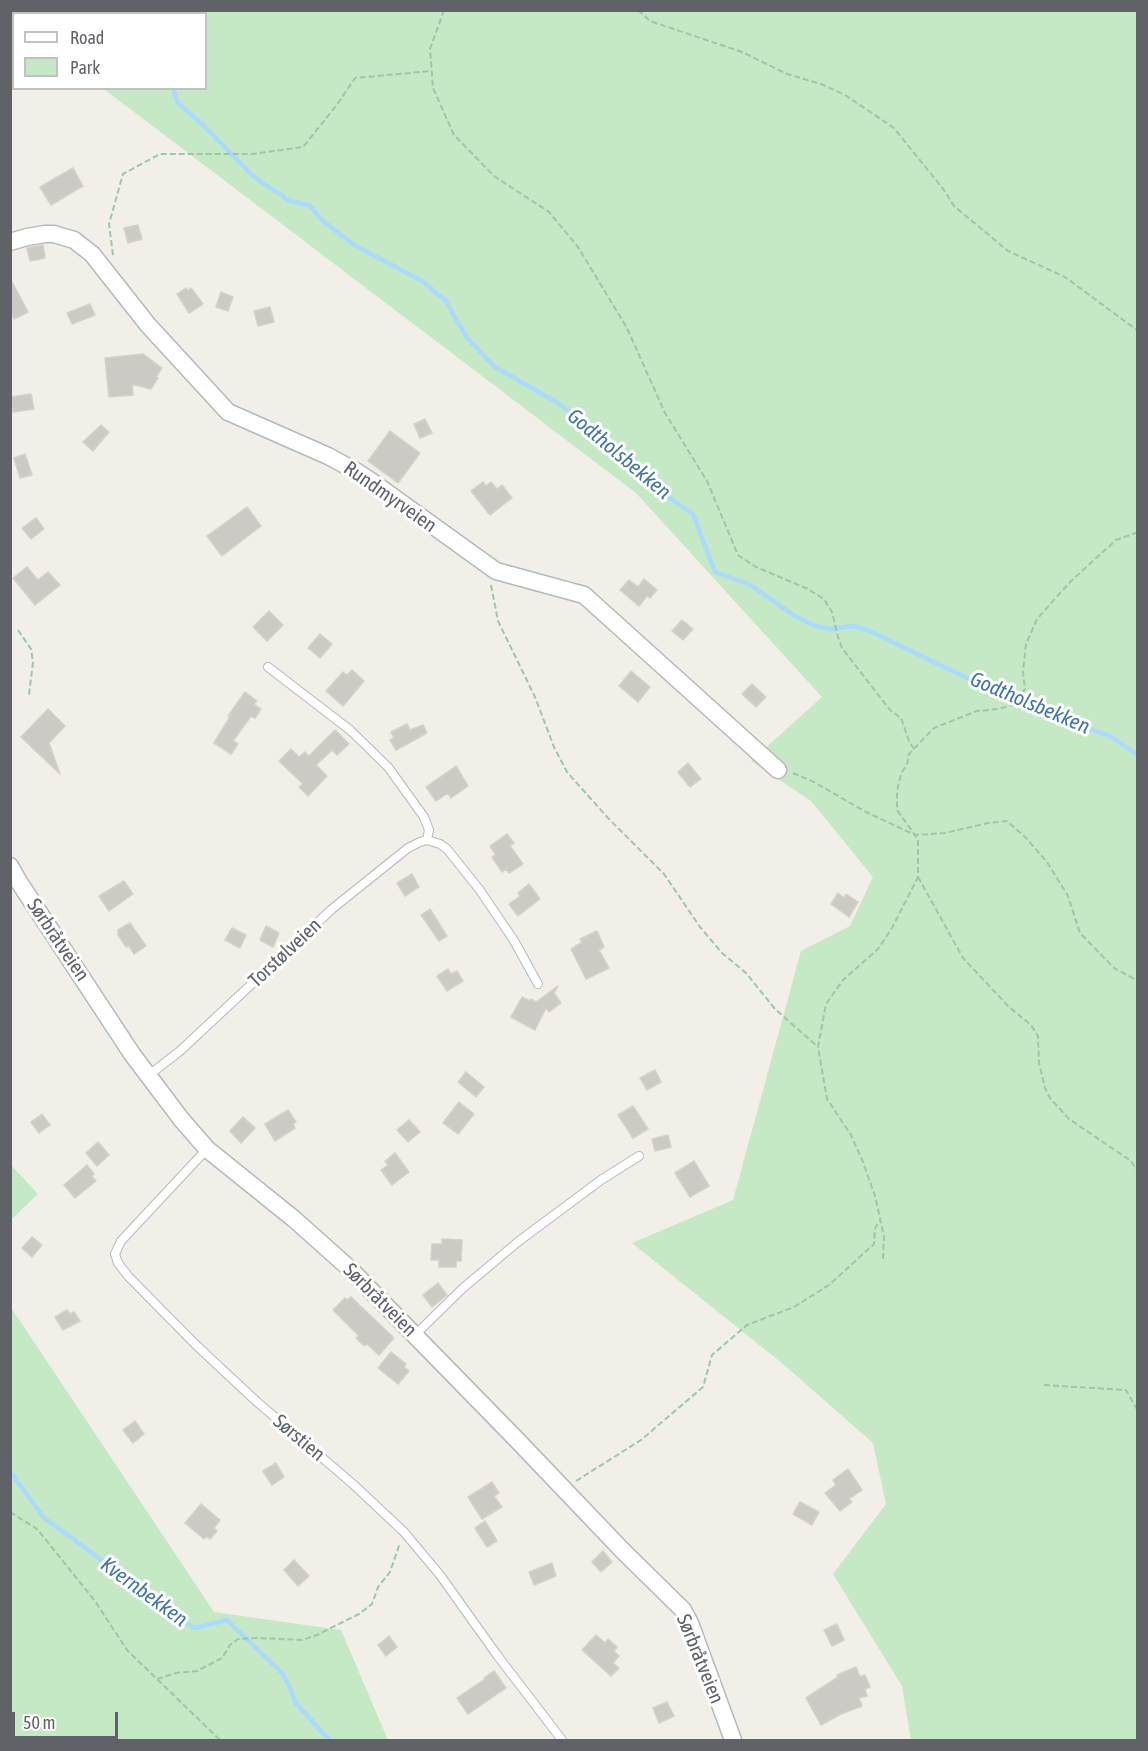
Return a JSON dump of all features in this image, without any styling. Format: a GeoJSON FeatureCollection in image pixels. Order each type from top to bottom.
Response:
{"type":"FeatureCollection","features":[{"type":"Feature","properties":{"kind":"street","name":"Rundmyrveien"},"geometry":{"type":"LineString","coordinates":[[10,242],[37,235],[54,234],[74,240],[92,254],[155,333],[228,412],[328,456],[354,470],[496,571],[584,595],[778,770]]}},
{"type":"Feature","properties":{"kind":"street","name":"Sørbråtveien"},"geometry":{"type":"LineString","coordinates":[[10,866],[132,1054],[181,1119],[207,1149],[323,1243],[350,1269],[629,1558],[683,1610],[690,1623],[733,1740]]}},
{"type":"Feature","properties":{"kind":"lane"},"geometry":{"type":"LineString","coordinates":[[268,667],[350,729],[388,767],[424,817],[429,830],[427,840],[447,849],[479,889],[513,939],[537,984]]}},
{"type":"Feature","properties":{"kind":"lane","name":"Torstølveien"},"geometry":{"type":"LineString","coordinates":[[149,1076],[180,1051],[332,909],[408,848],[427,840]]}},
{"type":"Feature","properties":{"kind":"lane","name":"Sørstien"},"geometry":{"type":"LineString","coordinates":[[207,1149],[120,1241],[115,1254],[118,1263],[128,1276],[256,1401],[354,1485],[404,1532],[440,1575],[562,1740]]}},
{"type":"Feature","properties":{"kind":"lane"},"geometry":{"type":"LineString","coordinates":[[415,1335],[463,1288],[519,1241],[602,1180],[639,1156]]}},
{"type":"Feature","properties":{"kind":"path"},"geometry":{"type":"LineString","coordinates":[[444,10],[430,49],[431,71],[433,88],[454,135],[494,176],[549,212],[578,247],[627,328],[665,413],[707,481],[738,555],[756,567],[808,589],[824,599],[832,612],[842,648],[890,710],[901,718],[914,749]]}},
{"type":"Feature","properties":{"kind":"path"},"geometry":{"type":"LineString","coordinates":[[638,10],[650,21],[742,52],[787,74],[822,84],[845,95],[894,128],[944,190],[954,206],[1008,251],[1065,277],[1137,332]]}},
{"type":"Feature","properties":{"kind":"path"},"geometry":{"type":"LineString","coordinates":[[117,284],[109,224],[123,174],[160,154],[253,154],[303,147],[355,78],[431,71]]}},
{"type":"Feature","properties":{"kind":"path"},"geometry":{"type":"LineString","coordinates":[[883,1259],[884,1236],[875,1196],[851,1135],[827,1099],[818,1047],[826,1005],[843,980],[879,949],[918,877],[918,841],[897,810],[897,790],[901,774],[907,764],[909,754],[934,728],[977,711],[1012,705],[1025,689],[1023,672],[1026,644],[1038,619],[1071,581],[1116,540],[1137,532]]}},
{"type":"Feature","properties":{"kind":"path"},"geometry":{"type":"LineString","coordinates":[[489,578],[498,621],[535,697],[554,747],[567,772],[608,818],[664,874],[700,927],[722,953],[746,973],[775,1009],[818,1047]]}},
{"type":"Feature","properties":{"kind":"path"},"geometry":{"type":"LineString","coordinates":[[18,630],[31,649],[33,662],[29,695]]}},
{"type":"Feature","properties":{"kind":"path"},"geometry":{"type":"LineString","coordinates":[[778,770],[797,773],[866,812],[915,835],[945,833],[1007,821],[1047,862],[1068,896],[1080,933],[1114,968],[1137,981]]}},
{"type":"Feature","properties":{"kind":"path"},"geometry":{"type":"LineString","coordinates":[[918,877],[963,958],[1009,1007],[1031,1025],[1038,1036],[1039,1063],[1050,1098],[1069,1119],[1131,1161],[1137,1173]]}},
{"type":"Feature","properties":{"kind":"path"},"geometry":{"type":"LineString","coordinates":[[564,1489],[641,1440],[703,1387],[712,1355],[747,1324],[794,1307],[829,1285],[874,1244],[875,1228],[880,1221]]}},
{"type":"Feature","properties":{"kind":"path"},"geometry":{"type":"LineString","coordinates":[[1044,1385],[1126,1390],[1137,1411]]}},
{"type":"Feature","properties":{"kind":"path"},"geometry":{"type":"LineString","coordinates":[[10,1512],[37,1529],[94,1601],[127,1650],[220,1740]]}},
{"type":"Feature","properties":{"kind":"path"},"geometry":{"type":"LineString","coordinates":[[157,1679],[176,1673],[197,1671],[222,1658],[230,1645],[238,1639],[302,1640],[359,1614],[372,1605],[378,1587],[390,1572],[404,1532]]}},
{"type":"Feature","properties":{"kind":"green space"},"geometry":{"type":"Polygon","coordinates":[[[10,11],[1137,11],[1137,1740],[911,1740],[902,1686],[833,1574],[886,1504],[873,1443],[783,1364],[632,1243],[733,1200],[801,951],[850,926],[873,877],[811,801],[751,761],[822,697],[636,493],[105,90],[207,90],[207,12],[12,12],[11,66],[10,11]]]}},
{"type":"Feature","properties":{"kind":"green space"},"geometry":{"type":"Polygon","coordinates":[[[11,1165],[38,1194],[11,1220],[11,1165]]]}},
{"type":"Feature","properties":{"kind":"green space"},"geometry":{"type":"Polygon","coordinates":[[[10,1306],[214,1612],[341,1630],[388,1740],[11,1740],[10,1306]]]}},
{"type":"Feature","properties":{"kind":"building"},"geometry":{"type":"Polygon","coordinates":[[[73,168],[83,186],[51,205],[40,187],[73,168]]]}},
{"type":"Feature","properties":{"kind":"building"},"geometry":{"type":"Polygon","coordinates":[[[138,225],[142,239],[128,243],[124,228],[138,225]]]}},
{"type":"Feature","properties":{"kind":"building"},"geometry":{"type":"Polygon","coordinates":[[[43,245],[45,258],[30,261],[27,248],[43,245]]]}},
{"type":"Feature","properties":{"kind":"building"},"geometry":{"type":"Polygon","coordinates":[[[10,278],[28,312],[14,319],[10,312],[10,278]]]}},
{"type":"Feature","properties":{"kind":"building"},"geometry":{"type":"Polygon","coordinates":[[[186,288],[188,291],[191,288],[203,304],[189,313],[177,294],[186,288]]]}},
{"type":"Feature","properties":{"kind":"building"},"geometry":{"type":"Polygon","coordinates":[[[221,292],[233,297],[228,311],[216,307],[221,292]]]}},
{"type":"Feature","properties":{"kind":"building"},"geometry":{"type":"Polygon","coordinates":[[[90,304],[95,315],[72,324],[67,313],[90,304]]]}},
{"type":"Feature","properties":{"kind":"building"},"geometry":{"type":"Polygon","coordinates":[[[270,307],[274,322],[258,326],[254,311],[270,307]]]}},
{"type":"Feature","properties":{"kind":"building"},"geometry":{"type":"Polygon","coordinates":[[[143,354],[162,368],[151,389],[132,384],[133,395],[109,397],[105,358],[143,354]]]}},
{"type":"Feature","properties":{"kind":"building"},"geometry":{"type":"Polygon","coordinates":[[[31,394],[34,409],[13,412],[11,397],[31,394]]]}},
{"type":"Feature","properties":{"kind":"building"},"geometry":{"type":"Polygon","coordinates":[[[425,419],[432,433],[420,438],[414,424],[425,419]]]}},
{"type":"Feature","properties":{"kind":"building"},"geometry":{"type":"Polygon","coordinates":[[[101,425],[109,432],[93,451],[83,442],[101,425]]]}},
{"type":"Feature","properties":{"kind":"building"},"geometry":{"type":"Polygon","coordinates":[[[390,431],[420,453],[398,483],[368,461],[390,431]]]}},
{"type":"Feature","properties":{"kind":"building"},"geometry":{"type":"Polygon","coordinates":[[[25,454],[32,475],[20,478],[14,458],[25,454]]]}},
{"type":"Feature","properties":{"kind":"building"},"geometry":{"type":"Polygon","coordinates":[[[483,482],[486,486],[491,482],[497,489],[502,485],[512,498],[490,515],[471,491],[483,482]]]}},
{"type":"Feature","properties":{"kind":"building"},"geometry":{"type":"Polygon","coordinates":[[[247,507],[261,526],[222,556],[207,536],[247,507]]]}},
{"type":"Feature","properties":{"kind":"building"},"geometry":{"type":"Polygon","coordinates":[[[36,518],[44,529],[31,539],[22,528],[36,518]]]}},
{"type":"Feature","properties":{"kind":"building"},"geometry":{"type":"Polygon","coordinates":[[[27,567],[38,580],[48,572],[60,585],[35,605],[13,578],[27,567]]]}},
{"type":"Feature","properties":{"kind":"building"},"geometry":{"type":"Polygon","coordinates":[[[644,579],[657,590],[650,598],[647,596],[639,606],[620,590],[629,580],[638,587],[644,579]]]}},
{"type":"Feature","properties":{"kind":"building"},"geometry":{"type":"Polygon","coordinates":[[[269,611],[283,625],[267,641],[253,627],[269,611]]]}},
{"type":"Feature","properties":{"kind":"building"},"geometry":{"type":"Polygon","coordinates":[[[682,620],[693,629],[683,640],[672,631],[682,620]]]}},
{"type":"Feature","properties":{"kind":"building"},"geometry":{"type":"Polygon","coordinates":[[[320,634],[332,644],[320,658],[308,648],[320,634]]]}},
{"type":"Feature","properties":{"kind":"building"},"geometry":{"type":"Polygon","coordinates":[[[352,670],[364,681],[343,706],[326,691],[343,672],[347,675],[352,670]]]}},
{"type":"Feature","properties":{"kind":"building"},"geometry":{"type":"Polygon","coordinates":[[[631,671],[650,687],[638,702],[619,686],[631,671]]]}},
{"type":"Feature","properties":{"kind":"building"},"geometry":{"type":"Polygon","coordinates":[[[752,684],[766,697],[756,707],[742,694],[752,684]]]}},
{"type":"Feature","properties":{"kind":"building"},"geometry":{"type":"Polygon","coordinates":[[[245,692],[257,701],[254,704],[261,709],[255,718],[251,716],[233,741],[238,744],[231,754],[214,743],[231,715],[228,716],[245,692]]]}},
{"type":"Feature","properties":{"kind":"building"},"geometry":{"type":"Polygon","coordinates":[[[48,709],[65,726],[49,743],[60,774],[21,737],[48,709]]]}},
{"type":"Feature","properties":{"kind":"building"},"geometry":{"type":"Polygon","coordinates":[[[407,724],[410,730],[423,725],[427,733],[396,750],[390,740],[394,738],[391,732],[407,724]]]}},
{"type":"Feature","properties":{"kind":"building"},"geometry":{"type":"Polygon","coordinates":[[[335,730],[349,744],[337,755],[332,750],[316,765],[327,776],[308,796],[299,787],[303,784],[279,761],[291,749],[299,757],[305,752],[309,756],[335,730]]]}},
{"type":"Feature","properties":{"kind":"building"},"geometry":{"type":"Polygon","coordinates":[[[688,763],[701,779],[690,787],[678,772],[688,763]]]}},
{"type":"Feature","properties":{"kind":"building"},"geometry":{"type":"Polygon","coordinates":[[[456,766],[468,786],[451,798],[448,793],[436,801],[426,787],[456,766]]]}},
{"type":"Feature","properties":{"kind":"building"},"geometry":{"type":"Polygon","coordinates":[[[507,834],[514,843],[510,846],[523,864],[509,873],[506,869],[502,872],[492,857],[496,855],[490,846],[507,834]]]}},
{"type":"Feature","properties":{"kind":"building"},"geometry":{"type":"Polygon","coordinates":[[[412,874],[419,887],[405,896],[397,883],[412,874]]]}},
{"type":"Feature","properties":{"kind":"building"},"geometry":{"type":"Polygon","coordinates":[[[124,881],[133,894],[109,911],[99,896],[124,881]]]}},
{"type":"Feature","properties":{"kind":"building"},"geometry":{"type":"Polygon","coordinates":[[[529,884],[540,899],[518,916],[509,904],[520,896],[518,893],[529,884]]]}},
{"type":"Feature","properties":{"kind":"building"},"geometry":{"type":"Polygon","coordinates":[[[838,893],[844,898],[846,894],[858,902],[849,917],[831,904],[838,893]]]}},
{"type":"Feature","properties":{"kind":"building"},"geometry":{"type":"Polygon","coordinates":[[[430,909],[447,936],[439,941],[421,915],[430,909]]]}},
{"type":"Feature","properties":{"kind":"building"},"geometry":{"type":"Polygon","coordinates":[[[130,923],[146,946],[134,954],[118,935],[118,930],[130,923]]]}},
{"type":"Feature","properties":{"kind":"building"},"geometry":{"type":"Polygon","coordinates":[[[266,926],[279,933],[273,947],[260,940],[266,926]]]}},
{"type":"Feature","properties":{"kind":"building"},"geometry":{"type":"Polygon","coordinates":[[[232,928],[246,935],[240,948],[225,940],[232,928]]]}},
{"type":"Feature","properties":{"kind":"building"},"geometry":{"type":"Polygon","coordinates":[[[597,931],[604,947],[599,950],[609,968],[586,979],[571,949],[582,942],[580,939],[597,931]]]}},
{"type":"Feature","properties":{"kind":"building"},"geometry":{"type":"Polygon","coordinates":[[[448,969],[451,974],[457,971],[463,981],[447,991],[437,976],[448,969]]]}},
{"type":"Feature","properties":{"kind":"building"},"geometry":{"type":"Polygon","coordinates":[[[558,986],[554,993],[561,1003],[549,1012],[546,1008],[535,1030],[511,1017],[522,997],[536,1002],[558,986]]]}},
{"type":"Feature","properties":{"kind":"building"},"geometry":{"type":"Polygon","coordinates":[[[655,1070],[661,1082],[647,1090],[640,1078],[655,1070]]]}},
{"type":"Feature","properties":{"kind":"building"},"geometry":{"type":"Polygon","coordinates":[[[466,1072],[484,1087],[476,1097],[458,1082],[466,1072]]]}},
{"type":"Feature","properties":{"kind":"building"},"geometry":{"type":"Polygon","coordinates":[[[459,1102],[474,1114],[458,1134],[443,1123],[459,1102]]]}},
{"type":"Feature","properties":{"kind":"building"},"geometry":{"type":"Polygon","coordinates":[[[633,1106],[648,1129],[633,1138],[618,1115],[633,1106]]]}},
{"type":"Feature","properties":{"kind":"building"},"geometry":{"type":"Polygon","coordinates":[[[288,1110],[296,1122],[293,1124],[295,1128],[275,1141],[265,1124],[288,1110]]]}},
{"type":"Feature","properties":{"kind":"building"},"geometry":{"type":"Polygon","coordinates":[[[42,1114],[50,1125],[39,1133],[31,1122],[42,1114]]]}},
{"type":"Feature","properties":{"kind":"building"},"geometry":{"type":"Polygon","coordinates":[[[243,1117],[255,1128],[241,1143],[230,1131],[243,1117]]]}},
{"type":"Feature","properties":{"kind":"building"},"geometry":{"type":"Polygon","coordinates":[[[409,1120],[420,1132],[408,1142],[397,1130],[409,1120]]]}},
{"type":"Feature","properties":{"kind":"building"},"geometry":{"type":"Polygon","coordinates":[[[668,1135],[671,1147],[655,1151],[652,1139],[668,1135]]]}},
{"type":"Feature","properties":{"kind":"building"},"geometry":{"type":"Polygon","coordinates":[[[98,1142],[109,1155],[97,1166],[86,1153],[98,1142]]]}},
{"type":"Feature","properties":{"kind":"building"},"geometry":{"type":"Polygon","coordinates":[[[395,1153],[409,1172],[392,1185],[381,1170],[388,1165],[385,1161],[395,1153]]]}},
{"type":"Feature","properties":{"kind":"building"},"geometry":{"type":"Polygon","coordinates":[[[694,1161],[709,1186],[690,1197],[675,1173],[694,1161]]]}},
{"type":"Feature","properties":{"kind":"building"},"geometry":{"type":"Polygon","coordinates":[[[87,1165],[96,1181],[75,1198],[64,1185],[87,1165]]]}},
{"type":"Feature","properties":{"kind":"building"},"geometry":{"type":"Polygon","coordinates":[[[32,1237],[42,1245],[32,1257],[22,1248],[32,1237]]]}},
{"type":"Feature","properties":{"kind":"building"},"geometry":{"type":"Polygon","coordinates":[[[442,1239],[462,1240],[461,1261],[456,1261],[456,1267],[439,1267],[439,1260],[431,1260],[432,1244],[442,1244],[442,1239]]]}},
{"type":"Feature","properties":{"kind":"building"},"geometry":{"type":"Polygon","coordinates":[[[438,1283],[447,1295],[432,1307],[423,1295],[438,1283]]]}},
{"type":"Feature","properties":{"kind":"building"},"geometry":{"type":"Polygon","coordinates":[[[351,1297],[394,1338],[379,1355],[367,1344],[364,1346],[356,1338],[359,1336],[333,1310],[345,1298],[347,1300],[351,1297]]]}},
{"type":"Feature","properties":{"kind":"building"},"geometry":{"type":"Polygon","coordinates":[[[67,1310],[70,1314],[74,1312],[80,1321],[63,1330],[55,1317],[67,1310]]]}},
{"type":"Feature","properties":{"kind":"building"},"geometry":{"type":"Polygon","coordinates":[[[391,1352],[406,1364],[404,1367],[409,1371],[398,1384],[378,1368],[391,1352]]]}},
{"type":"Feature","properties":{"kind":"building"},"geometry":{"type":"Polygon","coordinates":[[[135,1421],[144,1434],[133,1443],[123,1430],[135,1421]]]}},
{"type":"Feature","properties":{"kind":"building"},"geometry":{"type":"Polygon","coordinates":[[[276,1463],[284,1477],[272,1485],[263,1471],[276,1463]]]}},
{"type":"Feature","properties":{"kind":"building"},"geometry":{"type":"Polygon","coordinates":[[[848,1469],[862,1490],[849,1499],[852,1502],[840,1511],[825,1493],[836,1485],[833,1480],[848,1469]]]}},
{"type":"Feature","properties":{"kind":"building"},"geometry":{"type":"Polygon","coordinates":[[[492,1482],[499,1493],[494,1496],[502,1507],[482,1519],[468,1497],[492,1482]]]}},
{"type":"Feature","properties":{"kind":"building"},"geometry":{"type":"Polygon","coordinates":[[[800,1502],[819,1512],[812,1525],[793,1514],[800,1502]]]}},
{"type":"Feature","properties":{"kind":"building"},"geometry":{"type":"Polygon","coordinates":[[[201,1504],[220,1520],[214,1528],[217,1531],[210,1539],[207,1536],[204,1539],[185,1523],[201,1504]]]}},
{"type":"Feature","properties":{"kind":"building"},"geometry":{"type":"Polygon","coordinates":[[[485,1521],[497,1541],[487,1547],[475,1528],[485,1521]]]}},
{"type":"Feature","properties":{"kind":"building"},"geometry":{"type":"Polygon","coordinates":[[[603,1551],[612,1562],[601,1572],[592,1562],[603,1551]]]}},
{"type":"Feature","properties":{"kind":"building"},"geometry":{"type":"Polygon","coordinates":[[[294,1560],[309,1576],[298,1586],[284,1570],[294,1560]]]}},
{"type":"Feature","properties":{"kind":"building"},"geometry":{"type":"Polygon","coordinates":[[[552,1563],[556,1576],[534,1585],[529,1572],[552,1563]]]}},
{"type":"Feature","properties":{"kind":"building"},"geometry":{"type":"Polygon","coordinates":[[[837,1624],[844,1640],[832,1646],[824,1630],[837,1624]]]}},
{"type":"Feature","properties":{"kind":"building"},"geometry":{"type":"Polygon","coordinates":[[[596,1635],[605,1643],[608,1639],[617,1647],[614,1651],[619,1656],[613,1663],[619,1668],[611,1676],[582,1650],[596,1635]]]}},
{"type":"Feature","properties":{"kind":"building"},"geometry":{"type":"Polygon","coordinates":[[[389,1636],[397,1647],[386,1656],[378,1645],[389,1636]]]}},
{"type":"Feature","properties":{"kind":"building"},"geometry":{"type":"Polygon","coordinates":[[[856,1667],[860,1677],[865,1675],[870,1687],[865,1689],[867,1696],[859,1698],[862,1706],[821,1725],[806,1698],[838,1677],[837,1675],[856,1667]]]}},
{"type":"Feature","properties":{"kind":"building"},"geometry":{"type":"Polygon","coordinates":[[[494,1671],[506,1688],[468,1714],[457,1698],[494,1671]]]}},
{"type":"Feature","properties":{"kind":"building"},"geometry":{"type":"Polygon","coordinates":[[[667,1702],[674,1716],[659,1723],[653,1708],[667,1702]]]}},
{"type":"Feature","properties":{"kind":"waterway","name":"Godtholsbekken"},"geometry":{"type":"LineString","coordinates":[[174,90],[177,102],[253,176],[288,200],[310,206],[323,221],[354,245],[422,281],[445,300],[467,338],[495,367],[558,403],[613,445],[637,476],[693,514],[715,572],[751,585],[793,615],[815,626],[830,629],[854,626],[872,632],[1053,716],[1110,736],[1138,755]]}},
{"type":"Feature","properties":{"kind":"waterway","name":"Kvernbekken"},"geometry":{"type":"LineString","coordinates":[[10,1471],[43,1517],[194,1628],[227,1620],[282,1673],[295,1702],[329,1740]]}}]}
